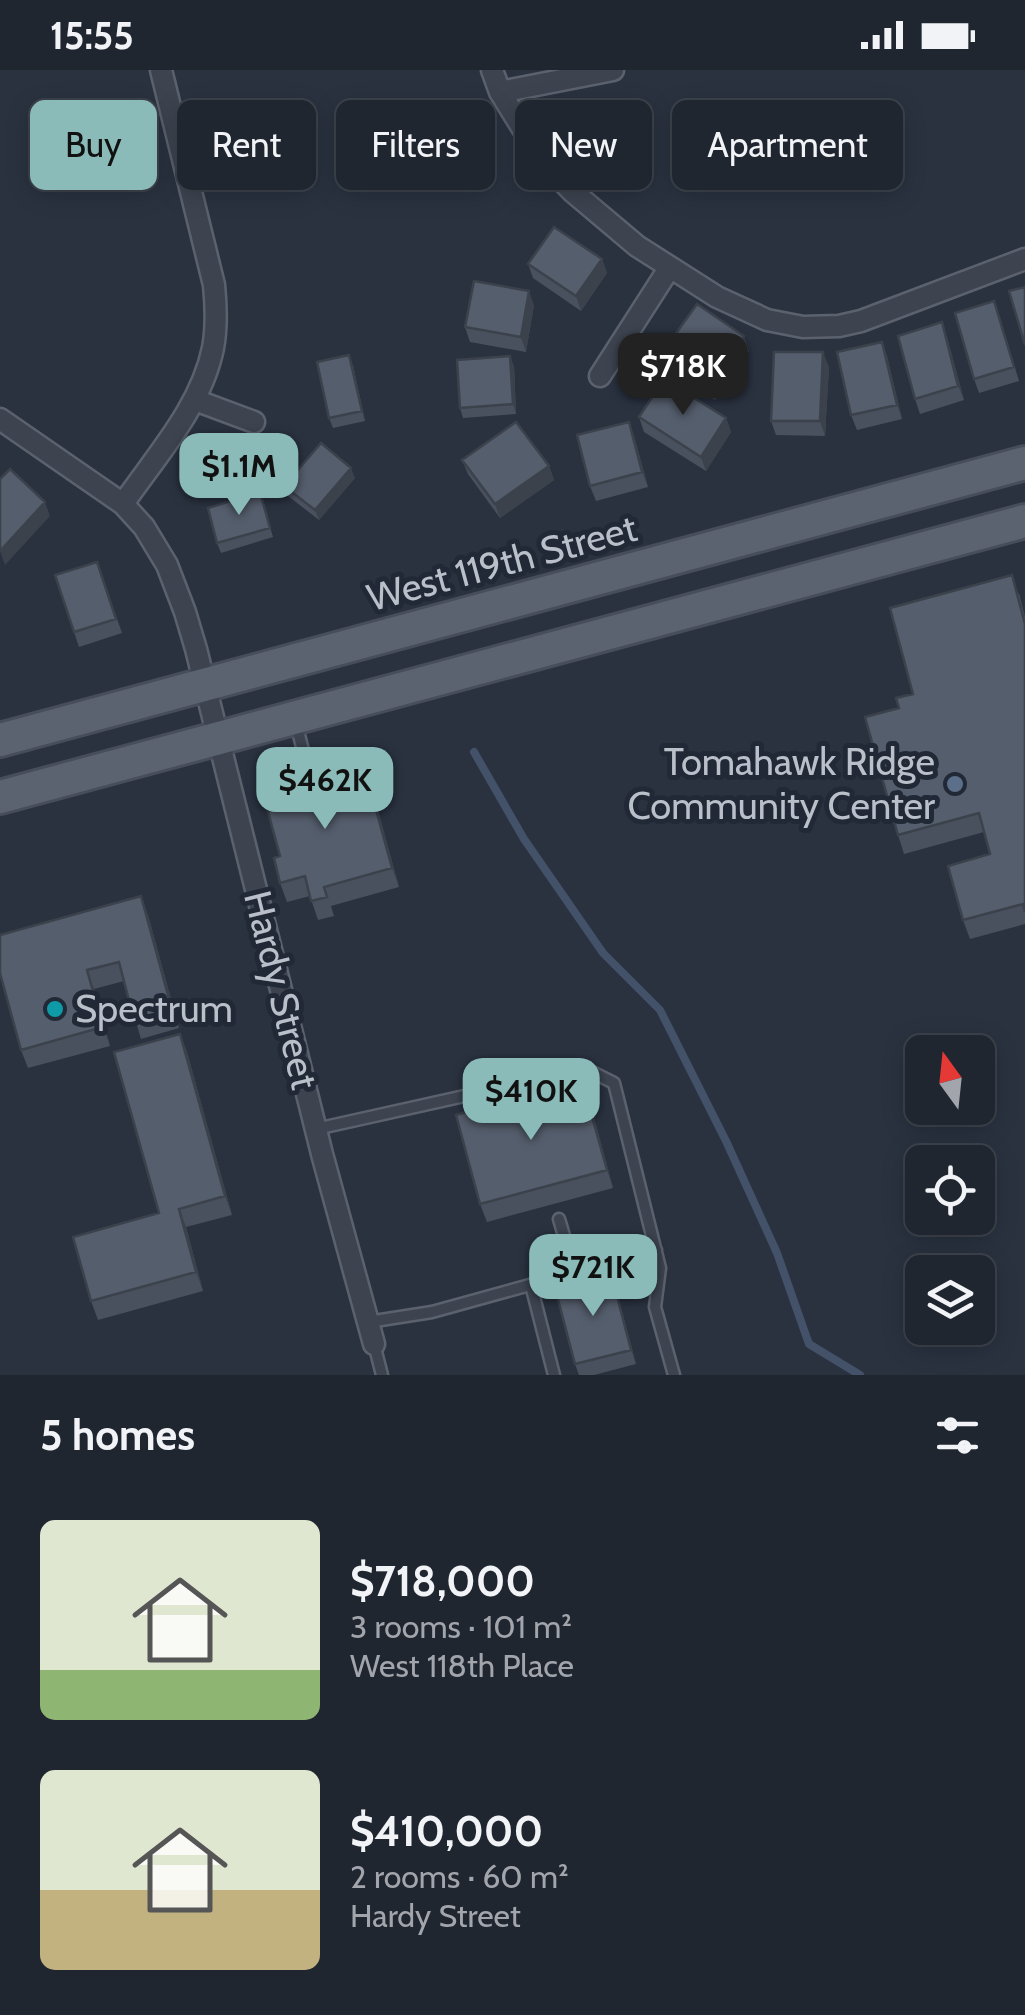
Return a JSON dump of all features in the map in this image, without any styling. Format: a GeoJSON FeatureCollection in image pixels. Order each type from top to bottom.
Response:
{"type":"FeatureCollection","features":[{"type":"Feature","properties":{"kind":"main road","name":"West 119th Street"},"geometry":{"type":"LineString","coordinates":[[0,740],[1025,463]]}},
{"type":"Feature","properties":{"kind":"main road"},"geometry":{"type":"LineString","coordinates":[[0,797],[1025,521]]}},
{"type":"Feature","properties":{"kind":"street"},"geometry":{"type":"LineString","coordinates":[[123,504],[195,400],[213,349],[214,284],[160,70]]}},
{"type":"Feature","properties":{"kind":"street"},"geometry":{"type":"LineString","coordinates":[[492,70],[500,92],[544,161],[609,224],[670,267],[767,320],[803,328],[861,321],[1025,259]]}},
{"type":"Feature","properties":{"kind":"street"},"geometry":{"type":"LineString","coordinates":[[500,92],[613,70]]}},
{"type":"Feature","properties":{"kind":"street"},"geometry":{"type":"LineString","coordinates":[[600,376],[670,267]]}},
{"type":"Feature","properties":{"kind":"street"},"geometry":{"type":"LineString","coordinates":[[195,400],[254,422]]}},
{"type":"Feature","properties":{"kind":"street","name":"Hardy Street"},"geometry":{"type":"LineString","coordinates":[[0,419],[123,504],[144,527],[186,612],[374,1344]]}},
{"type":"Feature","properties":{"kind":"lane"},"geometry":{"type":"LineString","coordinates":[[294,718],[310,777]]}},
{"type":"Feature","properties":{"kind":"lane"},"geometry":{"type":"LineString","coordinates":[[316,1130],[586,1070],[614,1083],[660,1268],[655,1307],[674,1375]]}},
{"type":"Feature","properties":{"kind":"lane"},"geometry":{"type":"LineString","coordinates":[[559,1220],[575,1273]]}},
{"type":"Feature","properties":{"kind":"lane"},"geometry":{"type":"LineString","coordinates":[[368,1322],[432,1312],[656,1250]]}},
{"type":"Feature","properties":{"kind":"lane"},"geometry":{"type":"LineString","coordinates":[[530,1285],[554,1375]]}},
{"type":"Feature","properties":{"kind":"lane"},"geometry":{"type":"LineString","coordinates":[[374,1344],[382,1375]]}},
{"type":"Feature","properties":{"kind":"building"},"geometry":{"type":"Polygon","coordinates":[[[554,227],[602,259],[576,296],[528,264],[554,227]]]}},
{"type":"Feature","properties":{"kind":"building"},"geometry":{"type":"Polygon","coordinates":[[[474,281],[529,291],[521,337],[465,327],[474,281]]]}},
{"type":"Feature","properties":{"kind":"building"},"geometry":{"type":"Polygon","coordinates":[[[1025,287],[1025,345],[1009,291],[1025,287]]]}},
{"type":"Feature","properties":{"kind":"building"},"geometry":{"type":"Polygon","coordinates":[[[994,301],[1014,367],[974,379],[955,313],[994,301]]]}},
{"type":"Feature","properties":{"kind":"building"},"geometry":{"type":"Polygon","coordinates":[[[697,304],[744,336],[709,386],[662,353],[697,304]]]}},
{"type":"Feature","properties":{"kind":"building"},"geometry":{"type":"Polygon","coordinates":[[[942,322],[958,386],[915,399],[898,336],[942,322]]]}},
{"type":"Feature","properties":{"kind":"building"},"geometry":{"type":"Polygon","coordinates":[[[882,342],[897,405],[851,415],[837,352],[882,342]]]}},
{"type":"Feature","properties":{"kind":"building"},"geometry":{"type":"Polygon","coordinates":[[[774,352],[823,352],[820,421],[771,421],[774,352]]]}},
{"type":"Feature","properties":{"kind":"building"},"geometry":{"type":"Polygon","coordinates":[[[349,355],[362,411],[329,418],[317,362],[349,355]]]}},
{"type":"Feature","properties":{"kind":"building"},"geometry":{"type":"Polygon","coordinates":[[[510,356],[513,404],[460,408],[457,360],[510,356]]]}},
{"type":"Feature","properties":{"kind":"building"},"geometry":{"type":"Polygon","coordinates":[[[664,379],[726,418],[701,457],[639,417],[664,379]]]}},
{"type":"Feature","properties":{"kind":"building"},"geometry":{"type":"Polygon","coordinates":[[[516,422],[549,466],[495,504],[462,460],[516,422]]]}},
{"type":"Feature","properties":{"kind":"building"},"geometry":{"type":"Polygon","coordinates":[[[629,422],[642,472],[590,486],[577,435],[629,422]]]}},
{"type":"Feature","properties":{"kind":"building"},"geometry":{"type":"Polygon","coordinates":[[[321,443],[351,468],[315,510],[284,486],[321,443]]]}},
{"type":"Feature","properties":{"kind":"building"},"geometry":{"type":"Polygon","coordinates":[[[10,469],[45,502],[0,551],[0,479],[10,469]]]}},
{"type":"Feature","properties":{"kind":"building"},"geometry":{"type":"Polygon","coordinates":[[[260,492],[270,528],[217,543],[208,508],[260,492]]]}},
{"type":"Feature","properties":{"kind":"building"},"geometry":{"type":"Polygon","coordinates":[[[97,562],[116,619],[74,632],[55,575],[97,562]]]}},
{"type":"Feature","properties":{"kind":"building","name":"Tomahawk Ridge Community Center"},"geometry":{"type":"Polygon","coordinates":[[[1012,575],[1025,624],[1025,912],[1023,904],[963,920],[948,866],[990,854],[979,813],[898,835],[865,717],[899,708],[896,698],[913,694],[890,608],[1012,575]]]}},
{"type":"Feature","properties":{"kind":"building"},"geometry":{"type":"Polygon","coordinates":[[[315,771],[320,790],[367,777],[392,868],[324,887],[327,897],[311,901],[305,876],[280,883],[274,858],[280,856],[261,786],[315,771]]]}},
{"type":"Feature","properties":{"kind":"building","name":"Spectrum"},"geometry":{"type":"Polygon","coordinates":[[[141,896],[172,1010],[134,1020],[119,962],[87,970],[103,1027],[21,1050],[0,973],[0,935],[141,896]]]}},
{"type":"Feature","properties":{"kind":"building"},"geometry":{"type":"Polygon","coordinates":[[[180,1034],[225,1196],[179,1209],[196,1272],[91,1301],[73,1237],[159,1213],[114,1052],[180,1034]]]}},
{"type":"Feature","properties":{"kind":"building"},"geometry":{"type":"Polygon","coordinates":[[[582,1081],[607,1170],[480,1204],[456,1115],[582,1081]]]}},
{"type":"Feature","properties":{"kind":"building"},"geometry":{"type":"Polygon","coordinates":[[[611,1273],[631,1350],[575,1364],[555,1288],[611,1273]]]}},
{"type":"Feature","properties":{"kind":"waterway"},"geometry":{"type":"LineString","coordinates":[[474,752],[524,839],[603,953],[660,1010],[777,1253],[809,1344],[860,1375]]}},
{"type":"Feature","properties":{"kind":"place","name":"Tomahawk Ridge Community Center"},"geometry":{"type":"Point","coordinates":[955,784]}},
{"type":"Feature","properties":{"kind":"place","name":"Spectrum"},"geometry":{"type":"Point","coordinates":[55,1009]}}]}
